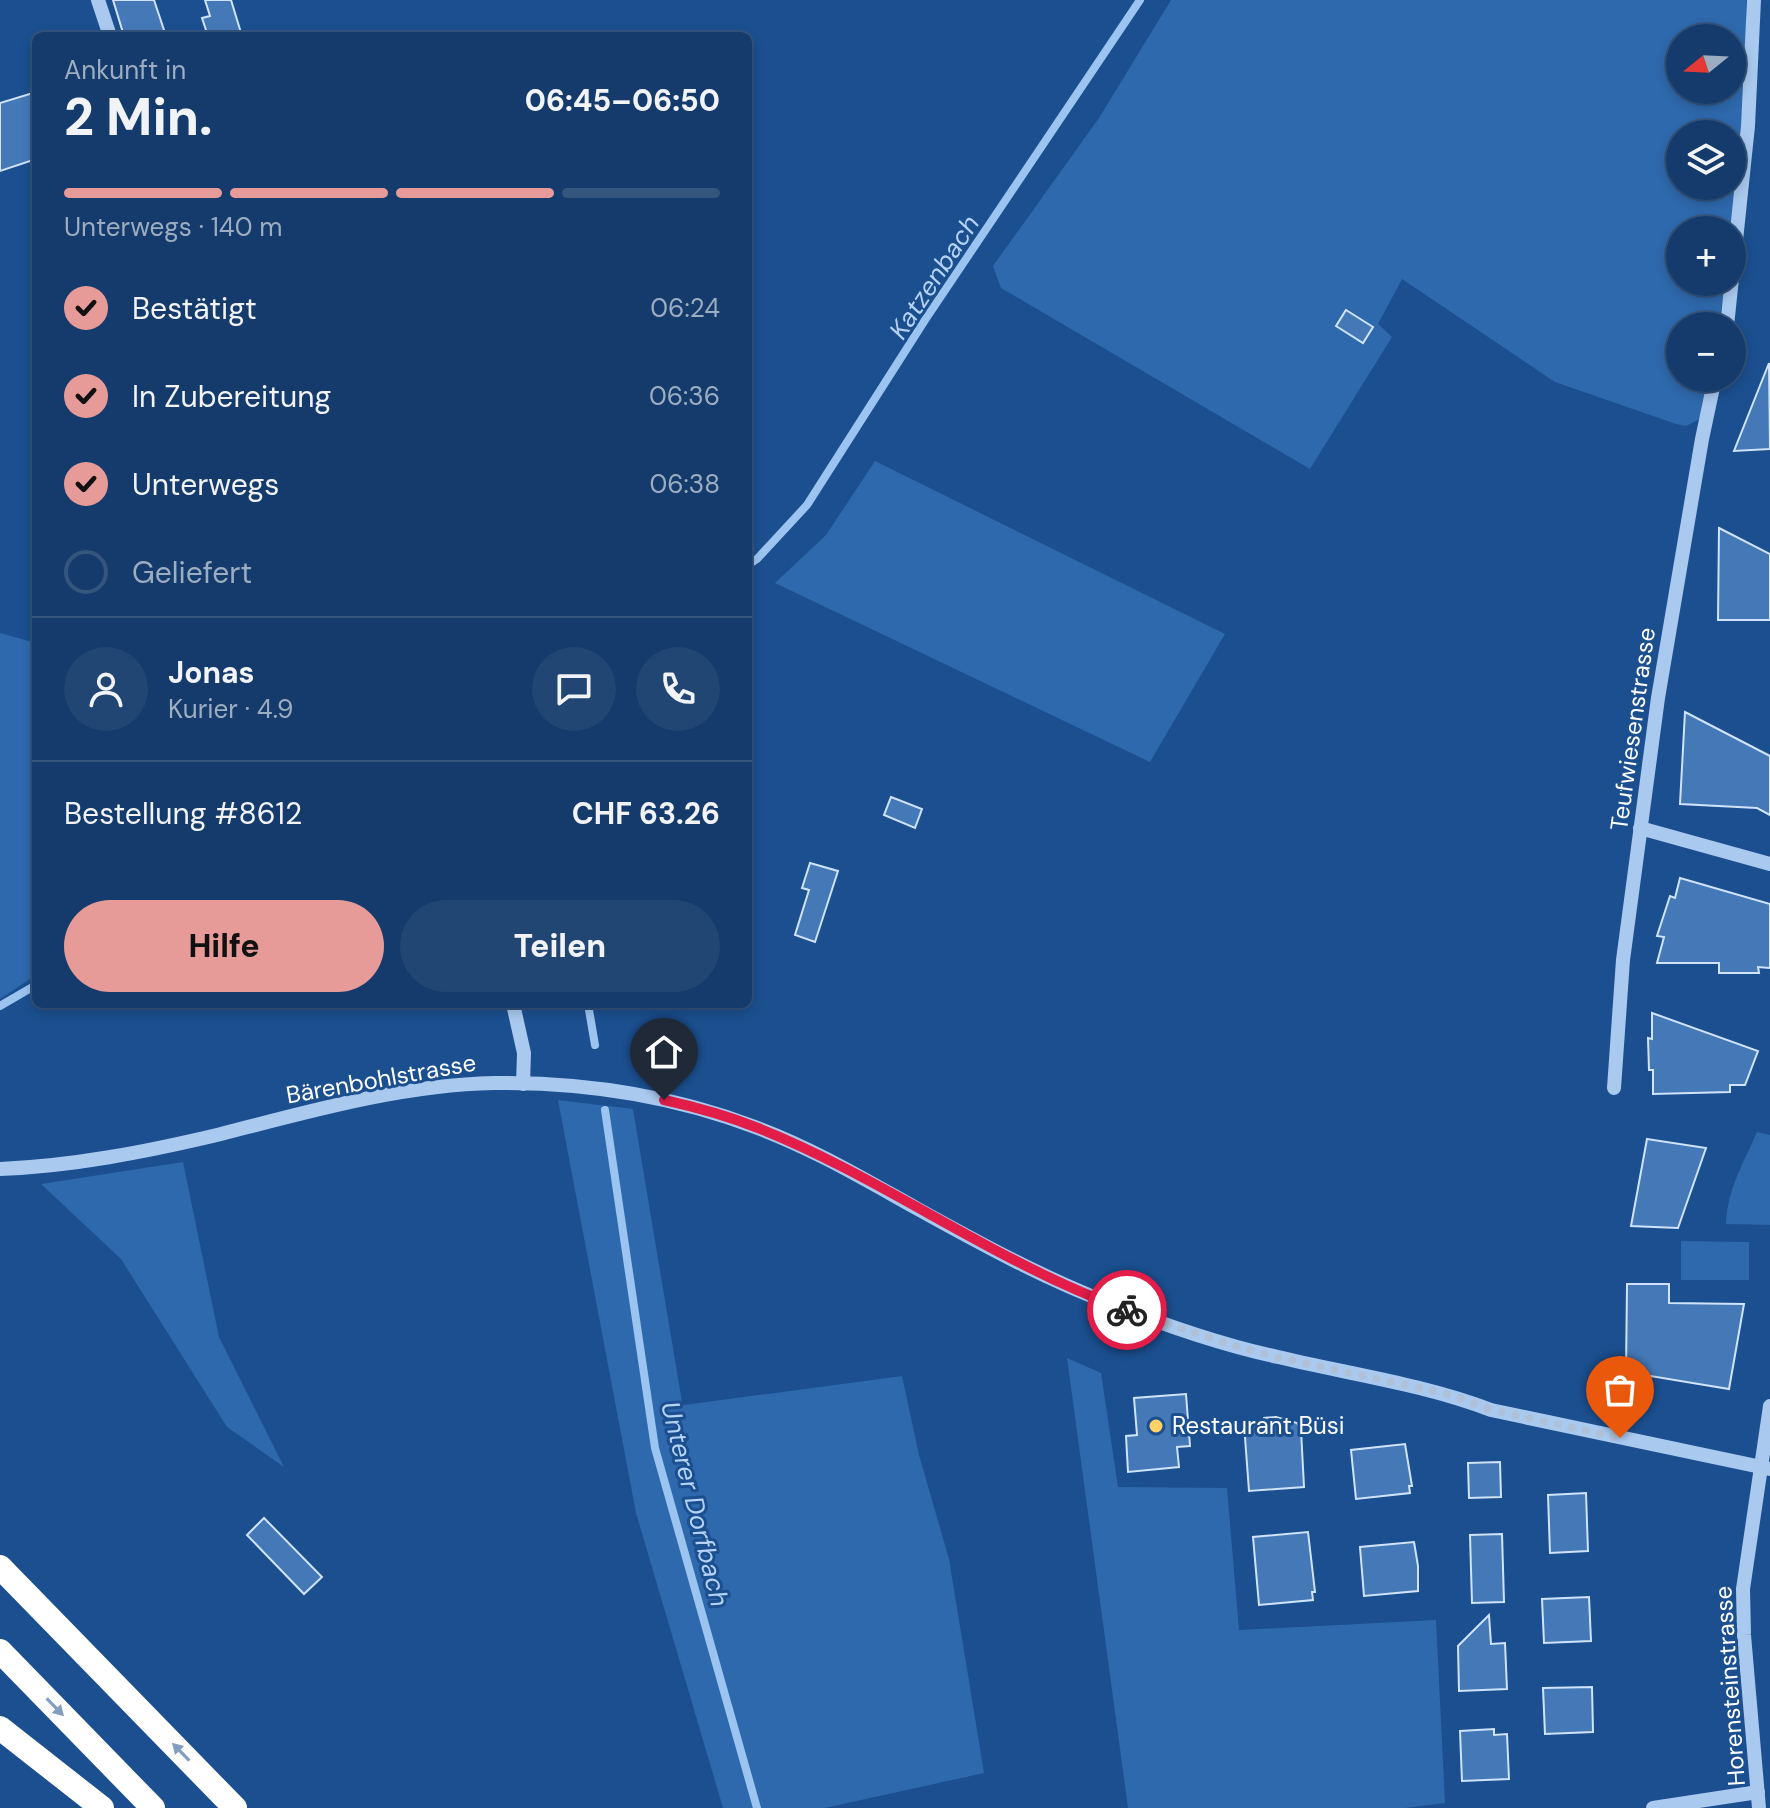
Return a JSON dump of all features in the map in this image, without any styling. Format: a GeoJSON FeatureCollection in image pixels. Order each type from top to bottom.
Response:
{"type":"FeatureCollection","features":[{"type":"Feature","properties":{"kind":"highway"},"geometry":{"type":"LineString","coordinates":[[0,1567],[235,1808]]}},
{"type":"Feature","properties":{"kind":"highway"},"geometry":{"type":"LineString","coordinates":[[0,1651],[153,1808]]}},
{"type":"Feature","properties":{"kind":"highway"},"geometry":{"type":"LineString","coordinates":[[0,1728],[102,1808]]}},
{"type":"Feature","properties":{"kind":"street"},"geometry":{"type":"LineString","coordinates":[[98,0],[109,32]]}},
{"type":"Feature","properties":{"kind":"street"},"geometry":{"type":"LineString","coordinates":[[1728,312],[1748,126],[1754,0]]}},
{"type":"Feature","properties":{"kind":"street","name":"Teufwiesenstrasse"},"geometry":{"type":"LineString","coordinates":[[1614,1088],[1623,960],[1658,698],[1712,392]]}},
{"type":"Feature","properties":{"kind":"street"},"geometry":{"type":"LineString","coordinates":[[1640,828],[1770,864]]}},
{"type":"Feature","properties":{"kind":"street"},"geometry":{"type":"LineString","coordinates":[[514,1008],[524,1053],[523,1084]]}},
{"type":"Feature","properties":{"kind":"street","name":"Bärenbohlstrasse"},"geometry":{"type":"LineString","coordinates":[[0,1169],[57,1165],[123,1155],[352,1102],[416,1091],[490,1083],[574,1085],[627,1091],[702,1109],[757,1128],[859,1176],[1003,1256],[1063,1284],[1114,1305],[1232,1345],[1452,1395],[1491,1410],[1766,1468]]}},
{"type":"Feature","properties":{"kind":"street","name":"Horensteinstrasse"},"geometry":{"type":"LineString","coordinates":[[1759,1808],[1743,1589],[1752,1513],[1766,1468],[1770,1406]]}},
{"type":"Feature","properties":{"kind":"street"},"geometry":{"type":"LineString","coordinates":[[1653,1808],[1758,1792]]}},
{"type":"Feature","properties":{"kind":"shaded area"},"geometry":{"type":"Polygon","coordinates":[[[1171,0],[1746,0],[1746,24],[1666,24],[1666,104],[1743,104],[1741,120],[1666,120],[1666,200],[1735,200],[1734,216],[1666,216],[1666,296],[1723,296],[1721,312],[1666,312],[1666,392],[1706,392],[1700,419],[1686,426],[1555,382],[1402,279],[1378,324],[1392,337],[1310,469],[1001,288],[993,266],[1099,118],[1171,0]]]}},
{"type":"Feature","properties":{"kind":"shaded area"},"geometry":{"type":"Polygon","coordinates":[[[875,461],[1225,634],[1150,762],[775,583],[826,535],[875,461]]]}},
{"type":"Feature","properties":{"kind":"shaded area"},"geometry":{"type":"Polygon","coordinates":[[[0,633],[32,642],[32,978],[0,999],[0,633]]]}},
{"type":"Feature","properties":{"kind":"shaded area"},"geometry":{"type":"Polygon","coordinates":[[[558,1100],[633,1109],[682,1402],[669,1407],[902,1376],[919,1455],[949,1559],[984,1773],[825,1808],[723,1808],[636,1513],[558,1100]]]}},
{"type":"Feature","properties":{"kind":"shaded area"},"geometry":{"type":"Polygon","coordinates":[[[1757,1132],[1770,1135],[1770,1225],[1726,1224],[1733,1188],[1757,1132]]]}},
{"type":"Feature","properties":{"kind":"shaded area"},"geometry":{"type":"Polygon","coordinates":[[[183,1162],[219,1337],[284,1467],[227,1427],[121,1259],[41,1184],[183,1162]]]}},
{"type":"Feature","properties":{"kind":"shaded area"},"geometry":{"type":"Polygon","coordinates":[[[1681,1241],[1749,1242],[1749,1280],[1681,1280],[1681,1241]]]}},
{"type":"Feature","properties":{"kind":"shaded area"},"geometry":{"type":"Polygon","coordinates":[[[1067,1358],[1101,1373],[1118,1487],[1227,1488],[1239,1630],[1436,1620],[1445,1803],[1405,1808],[1128,1808],[1067,1358]]]}},
{"type":"Feature","properties":{"kind":"building"},"geometry":{"type":"Polygon","coordinates":[[[113,0],[154,0],[165,32],[123,32],[113,0]]]}},
{"type":"Feature","properties":{"kind":"building"},"geometry":{"type":"Polygon","coordinates":[[[205,0],[231,0],[241,32],[207,32],[202,18],[210,16],[205,0]]]}},
{"type":"Feature","properties":{"kind":"building"},"geometry":{"type":"Polygon","coordinates":[[[32,93],[32,160],[0,171],[0,103],[32,93]]]}},
{"type":"Feature","properties":{"kind":"building"},"geometry":{"type":"Polygon","coordinates":[[[1346,310],[1373,327],[1363,343],[1336,326],[1346,310]]]}},
{"type":"Feature","properties":{"kind":"building"},"geometry":{"type":"Polygon","coordinates":[[[1769,363],[1770,449],[1734,451],[1769,363]]]}},
{"type":"Feature","properties":{"kind":"building"},"geometry":{"type":"Polygon","coordinates":[[[1719,528],[1770,554],[1770,620],[1718,620],[1719,528]]]}},
{"type":"Feature","properties":{"kind":"building"},"geometry":{"type":"Polygon","coordinates":[[[1685,712],[1770,756],[1770,815],[1757,808],[1680,804],[1685,712]]]}},
{"type":"Feature","properties":{"kind":"building"},"geometry":{"type":"Polygon","coordinates":[[[891,797],[922,809],[915,828],[884,815],[891,797]]]}},
{"type":"Feature","properties":{"kind":"building"},"geometry":{"type":"Polygon","coordinates":[[[810,863],[838,871],[815,942],[795,935],[809,890],[802,888],[810,863]]]}},
{"type":"Feature","properties":{"kind":"building"},"geometry":{"type":"Polygon","coordinates":[[[1680,878],[1770,904],[1770,968],[1758,967],[1759,973],[1719,973],[1719,963],[1657,963],[1664,937],[1657,936],[1670,896],[1675,898],[1680,878]]]}},
{"type":"Feature","properties":{"kind":"building"},"geometry":{"type":"Polygon","coordinates":[[[1652,1013],[1758,1051],[1745,1085],[1730,1085],[1730,1092],[1653,1094],[1648,1038],[1652,1039],[1652,1013]]]}},
{"type":"Feature","properties":{"kind":"building"},"geometry":{"type":"Polygon","coordinates":[[[1647,1139],[1706,1148],[1678,1228],[1631,1226],[1647,1139]]]}},
{"type":"Feature","properties":{"kind":"building"},"geometry":{"type":"Polygon","coordinates":[[[1627,1284],[1669,1284],[1669,1303],[1744,1304],[1729,1389],[1626,1372],[1627,1284]]]}},
{"type":"Feature","properties":{"kind":"building"},"geometry":{"type":"Polygon","coordinates":[[[1186,1394],[1190,1446],[1177,1447],[1179,1467],[1128,1472],[1126,1436],[1137,1435],[1134,1398],[1186,1394]]]}},
{"type":"Feature","properties":{"kind":"building"},"geometry":{"type":"Polygon","coordinates":[[[1276,1417],[1297,1423],[1301,1430],[1304,1487],[1249,1491],[1244,1424],[1276,1417]]]}},
{"type":"Feature","properties":{"kind":"building"},"geometry":{"type":"Polygon","coordinates":[[[1405,1444],[1412,1486],[1409,1486],[1410,1493],[1356,1499],[1351,1450],[1405,1444]]]}},
{"type":"Feature","properties":{"kind":"building"},"geometry":{"type":"Polygon","coordinates":[[[1500,1462],[1501,1497],[1469,1498],[1468,1463],[1500,1462]]]}},
{"type":"Feature","properties":{"kind":"building"},"geometry":{"type":"Polygon","coordinates":[[[1586,1493],[1588,1551],[1550,1553],[1548,1495],[1586,1493]]]}},
{"type":"Feature","properties":{"kind":"building"},"geometry":{"type":"Polygon","coordinates":[[[264,1518],[322,1577],[304,1594],[247,1535],[264,1518]]]}},
{"type":"Feature","properties":{"kind":"building"},"geometry":{"type":"Polygon","coordinates":[[[1308,1532],[1315,1592],[1312,1592],[1313,1600],[1259,1605],[1253,1537],[1308,1532]]]}},
{"type":"Feature","properties":{"kind":"building"},"geometry":{"type":"Polygon","coordinates":[[[1502,1534],[1504,1602],[1472,1603],[1470,1535],[1502,1534]]]}},
{"type":"Feature","properties":{"kind":"building"},"geometry":{"type":"Polygon","coordinates":[[[1414,1542],[1418,1591],[1364,1596],[1360,1547],[1414,1542]]]}},
{"type":"Feature","properties":{"kind":"building"},"geometry":{"type":"Polygon","coordinates":[[[1589,1597],[1591,1641],[1544,1643],[1542,1599],[1589,1597]]]}},
{"type":"Feature","properties":{"kind":"building"},"geometry":{"type":"Polygon","coordinates":[[[1489,1615],[1491,1644],[1505,1643],[1507,1689],[1459,1691],[1458,1646],[1489,1615]]]}},
{"type":"Feature","properties":{"kind":"building"},"geometry":{"type":"Polygon","coordinates":[[[1592,1687],[1593,1732],[1545,1734],[1543,1688],[1592,1687]]]}},
{"type":"Feature","properties":{"kind":"building"},"geometry":{"type":"Polygon","coordinates":[[[1494,1729],[1494,1735],[1507,1734],[1509,1779],[1462,1781],[1460,1731],[1494,1729]]]}},
{"type":"Feature","properties":{"kind":"waterway","name":"Katzenbach"},"geometry":{"type":"LineString","coordinates":[[752,562],[807,505],[925,320],[1140,0]]}},
{"type":"Feature","properties":{"kind":"waterway","name":"Katzenbach"},"geometry":{"type":"LineString","coordinates":[[0,1006],[32,987]]}},
{"type":"Feature","properties":{"kind":"waterway","name":"Unterer Dorfbach"},"geometry":{"type":"LineString","coordinates":[[589,1008],[595,1045]]}},
{"type":"Feature","properties":{"kind":"waterway","name":"Unterer Dorfbach"},"geometry":{"type":"LineString","coordinates":[[605,1110],[655,1448],[757,1808]]}},
{"type":"Feature","properties":{"kind":"way so far"},"geometry":{"type":"LineString","coordinates":[[1127,1310],[1276,1357],[1452,1395],[1491,1410],[1620,1438]]}},
{"type":"Feature","properties":{"kind":"place","name":"Restaurant Büsi"},"geometry":{"type":"Point","coordinates":[1156,1426]}},
{"type":"Feature","properties":{"kind":"route"},"geometry":{"type":"LineString","coordinates":[[664,1100],[702,1109],[782,1139],[859,1176],[1003,1256],[1127,1310]]}}]}
